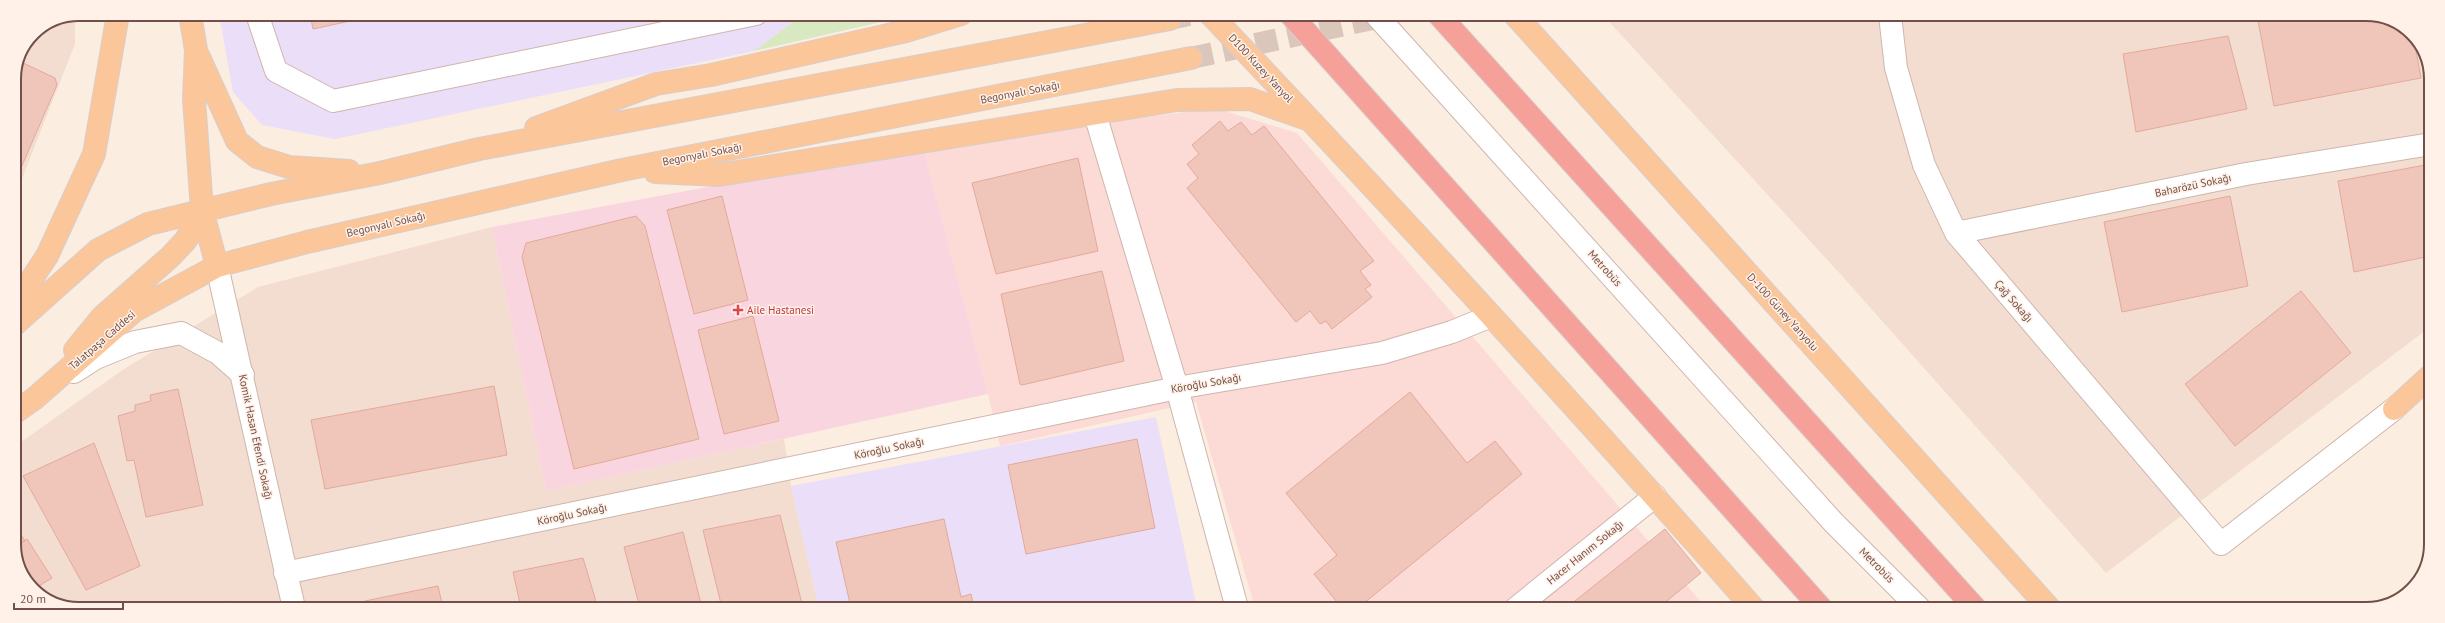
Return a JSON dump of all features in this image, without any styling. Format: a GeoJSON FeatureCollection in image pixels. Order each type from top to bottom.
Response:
{"type":"FeatureCollection","features":[{"type":"Feature","properties":{"kind":"highway"},"geometry":{"type":"LineString","coordinates":[[1296,21],[1816,602]]}},
{"type":"Feature","properties":{"kind":"highway"},"geometry":{"type":"LineString","coordinates":[[1444,21],[1970,602]]}},
{"type":"Feature","properties":{"kind":"main road"},"geometry":{"type":"LineString","coordinates":[[21,295],[47,256],[94,154],[117,21]]}},
{"type":"Feature","properties":{"kind":"main road"},"geometry":{"type":"LineString","coordinates":[[191,21],[196,50],[194,99],[202,210],[217,266]]}},
{"type":"Feature","properties":{"kind":"main road"},"geometry":{"type":"LineString","coordinates":[[479,149],[656,84],[711,75],[906,31],[938,21]]}},
{"type":"Feature","properties":{"kind":"main road"},"geometry":{"type":"LineString","coordinates":[[21,319],[98,250],[148,224],[202,210],[479,149],[1159,21]]}},
{"type":"Feature","properties":{"kind":"main road","name":"D100 Kuzey Yanyol"},"geometry":{"type":"LineString","coordinates":[[1217,21],[1311,121],[1655,496],[1748,602]]}},
{"type":"Feature","properties":{"kind":"main road","name":"D-100 Güney Yanyolu"},"geometry":{"type":"LineString","coordinates":[[1520,21],[2044,602]]}},
{"type":"Feature","properties":{"kind":"main road"},"geometry":{"type":"LineString","coordinates":[[196,50],[237,140],[257,157],[289,167],[380,172]]}},
{"type":"Feature","properties":{"kind":"main road","name":"Begonyalı Sokağı"},"geometry":{"type":"LineString","coordinates":[[217,266],[307,242],[622,170],[1191,58]]}},
{"type":"Feature","properties":{"kind":"main road"},"geometry":{"type":"LineString","coordinates":[[622,170],[719,176],[1177,100],[1250,99],[1311,121]]}},
{"type":"Feature","properties":{"kind":"main road"},"geometry":{"type":"LineString","coordinates":[[34,399],[102,317],[170,257],[186,240],[202,210]]}},
{"type":"Feature","properties":{"kind":"main road","name":"Talatpaşa Caddesi"},"geometry":{"type":"LineString","coordinates":[[21,408],[34,399],[134,311],[217,266]]}},
{"type":"Feature","properties":{"kind":"main road"},"geometry":{"type":"LineString","coordinates":[[2394,409],[2424,382]]}},
{"type":"Feature","properties":{"kind":"main road"},"geometry":{"type":"LineString","coordinates":[[2394,409],[2424,400]]}},
{"type":"Feature","properties":{"kind":"street"},"geometry":{"type":"LineString","coordinates":[[259,21],[276,71],[333,101],[722,21]]}},
{"type":"Feature","properties":{"kind":"street","name":"Metrobüs"},"geometry":{"type":"LineString","coordinates":[[1381,21],[1834,522],[1913,602]]}},
{"type":"Feature","properties":{"kind":"street","name":"Çağ Sokağı"},"geometry":{"type":"LineString","coordinates":[[1891,21],[1896,68],[1924,165],[1956,233],[2221,544],[2394,409]]}},
{"type":"Feature","properties":{"kind":"street"},"geometry":{"type":"LineString","coordinates":[[1095,114],[1177,388],[1235,602]]}},
{"type":"Feature","properties":{"kind":"street","name":"Baharözü Sokağı"},"geometry":{"type":"LineString","coordinates":[[1956,233],[2246,174],[2424,145]]}},
{"type":"Feature","properties":{"kind":"street","name":"Komik Hasan Efendi Sokağı"},"geometry":{"type":"LineString","coordinates":[[217,266],[243,375],[292,602]]}},
{"type":"Feature","properties":{"kind":"street","name":"Köroğlu Sokağı"},"geometry":{"type":"LineString","coordinates":[[285,573],[1177,388],[1382,353],[1452,332],[1490,316]]}},
{"type":"Feature","properties":{"kind":"street"},"geometry":{"type":"LineString","coordinates":[[34,399],[96,358],[135,342],[181,333],[218,353],[243,375]]}},
{"type":"Feature","properties":{"kind":"street","name":"Hacer Hanım Sokağı"},"geometry":{"type":"LineString","coordinates":[[1522,602],[1655,496]]}},
{"type":"Feature","properties":{"kind":"street","name":"Metrobüs"},"geometry":{"type":"LineString","coordinates":[[1834,522],[1897,602]]}},
{"type":"Feature","properties":{"kind":"shaded area"},"geometry":{"type":"Polygon","coordinates":[[[75,21],[75,44],[21,181],[21,79],[25,57],[38,38],[57,25],[68,22],[75,21]]]}},
{"type":"Feature","properties":{"kind":"shaded area"},"geometry":{"type":"Polygon","coordinates":[[[220,21],[795,21],[754,51],[335,139],[262,125],[233,92],[220,21]]]}},
{"type":"Feature","properties":{"kind":"shaded area"},"geometry":{"type":"Polygon","coordinates":[[[1608,21],[2366,21],[2388,25],[2401,33],[2410,41],[2420,57],[2424,75],[2424,332],[2106,573],[1843,277],[1608,21]]]}},
{"type":"Feature","properties":{"kind":"shaded area"},"geometry":{"type":"Polygon","coordinates":[[[1215,108],[1297,133],[1701,602],[1253,602],[1196,402],[1000,446],[988,394],[923,147],[1215,108]]]}},
{"type":"Feature","properties":{"kind":"shaded area","name":"Aile Hastanesi"},"geometry":{"type":"Polygon","coordinates":[[[923,147],[988,394],[546,491],[492,227],[923,147]]]}},
{"type":"Feature","properties":{"kind":"shaded area"},"geometry":{"type":"Polygon","coordinates":[[[492,227],[546,491],[784,439],[791,486],[818,602],[79,602],[57,598],[41,588],[35,582],[25,566],[21,548],[21,442],[124,369],[258,287],[492,227]]]}},
{"type":"Feature","properties":{"kind":"shaded area"},"geometry":{"type":"Polygon","coordinates":[[[1156,417],[1196,602],[818,602],[791,486],[1156,417]]]}},
{"type":"Feature","properties":{"kind":"green space"},"geometry":{"type":"Polygon","coordinates":[[[795,21],[885,21],[754,51],[795,21]]]}},
{"type":"Feature","properties":{"kind":"building"},"geometry":{"type":"Polygon","coordinates":[[[311,21],[350,21],[313,29],[311,21]]]}},
{"type":"Feature","properties":{"kind":"building"},"geometry":{"type":"Polygon","coordinates":[[[2258,21],[2377,22],[2388,25],[2401,33],[2410,41],[2416,50],[2421,78],[2274,106],[2258,21]]]}},
{"type":"Feature","properties":{"kind":"building"},"geometry":{"type":"Polygon","coordinates":[[[2228,36],[2247,109],[2136,132],[2123,54],[2228,36]]]}},
{"type":"Feature","properties":{"kind":"building"},"geometry":{"type":"Polygon","coordinates":[[[23,63],[55,78],[57,85],[21,168],[21,79],[23,63]]]}},
{"type":"Feature","properties":{"kind":"building"},"geometry":{"type":"Polygon","coordinates":[[[1220,121],[1228,131],[1241,122],[1252,135],[1264,126],[1374,261],[1360,271],[1371,285],[1365,289],[1372,297],[1332,329],[1326,321],[1320,324],[1310,311],[1296,322],[1187,188],[1198,178],[1187,164],[1199,154],[1192,145],[1220,121]]]}},
{"type":"Feature","properties":{"kind":"building"},"geometry":{"type":"Polygon","coordinates":[[[1078,158],[1098,251],[996,274],[972,183],[1078,158]]]}},
{"type":"Feature","properties":{"kind":"building"},"geometry":{"type":"Polygon","coordinates":[[[2424,165],[2424,257],[2354,272],[2338,181],[2424,165]]]}},
{"type":"Feature","properties":{"kind":"building"},"geometry":{"type":"Polygon","coordinates":[[[722,196],[748,300],[694,314],[667,210],[722,196]]]}},
{"type":"Feature","properties":{"kind":"building"},"geometry":{"type":"Polygon","coordinates":[[[2230,196],[2248,286],[2122,312],[2104,222],[2230,196]]]}},
{"type":"Feature","properties":{"kind":"building"},"geometry":{"type":"Polygon","coordinates":[[[636,216],[645,226],[699,439],[574,469],[522,257],[526,243],[636,216]]]}},
{"type":"Feature","properties":{"kind":"building"},"geometry":{"type":"Polygon","coordinates":[[[1102,271],[1124,361],[1022,385],[1020,384],[1001,294],[1102,271]]]}},
{"type":"Feature","properties":{"kind":"building"},"geometry":{"type":"Polygon","coordinates":[[[2301,291],[2351,353],[2235,446],[2185,384],[2301,291]]]}},
{"type":"Feature","properties":{"kind":"building"},"geometry":{"type":"Polygon","coordinates":[[[753,316],[779,421],[724,434],[698,330],[753,316]]]}},
{"type":"Feature","properties":{"kind":"building"},"geometry":{"type":"Polygon","coordinates":[[[494,386],[507,455],[325,489],[311,420],[494,386]]]}},
{"type":"Feature","properties":{"kind":"building"},"geometry":{"type":"Polygon","coordinates":[[[178,389],[203,505],[146,517],[134,460],[127,461],[118,416],[135,411],[135,405],[151,401],[150,395],[178,389]]]}},
{"type":"Feature","properties":{"kind":"building"},"geometry":{"type":"Polygon","coordinates":[[[1410,392],[1467,463],[1495,441],[1522,474],[1365,602],[1337,602],[1314,574],[1337,555],[1286,493],[1410,392]]]}},
{"type":"Feature","properties":{"kind":"building"},"geometry":{"type":"Polygon","coordinates":[[[1137,439],[1155,528],[1026,554],[1008,465],[1137,439]]]}},
{"type":"Feature","properties":{"kind":"building"},"geometry":{"type":"Polygon","coordinates":[[[94,443],[140,566],[86,590],[23,476],[94,443]]]}},
{"type":"Feature","properties":{"kind":"building"},"geometry":{"type":"Polygon","coordinates":[[[780,515],[802,602],[721,602],[703,530],[780,515]]]}},
{"type":"Feature","properties":{"kind":"building"},"geometry":{"type":"Polygon","coordinates":[[[944,519],[961,597],[971,594],[973,602],[850,602],[836,542],[944,519]]]}},
{"type":"Feature","properties":{"kind":"building"},"geometry":{"type":"Polygon","coordinates":[[[1665,529],[1701,573],[1666,602],[1574,602],[1665,529]]]}},
{"type":"Feature","properties":{"kind":"building"},"geometry":{"type":"Polygon","coordinates":[[[683,532],[700,602],[638,602],[624,547],[683,532]]]}},
{"type":"Feature","properties":{"kind":"building"},"geometry":{"type":"Polygon","coordinates":[[[21,535],[25,541],[21,543],[21,535]]]}},
{"type":"Feature","properties":{"kind":"building"},"geometry":{"type":"Polygon","coordinates":[[[27,539],[52,578],[39,586],[35,582],[25,566],[21,543],[27,539]]]}},
{"type":"Feature","properties":{"kind":"building"},"geometry":{"type":"Polygon","coordinates":[[[583,558],[595,602],[520,602],[513,572],[583,558]]]}},
{"type":"Feature","properties":{"kind":"building"},"geometry":{"type":"Polygon","coordinates":[[[438,586],[442,602],[365,602],[438,586]]]}},
{"type":"Feature","properties":{"kind":"tunnel"},"geometry":{"type":"LineString","coordinates":[[1191,58],[1363,21]]}},
{"type":"Feature","properties":{"kind":"place","name":"Aile Hastanesi"},"geometry":{"type":"Point","coordinates":[738,310]}}]}
